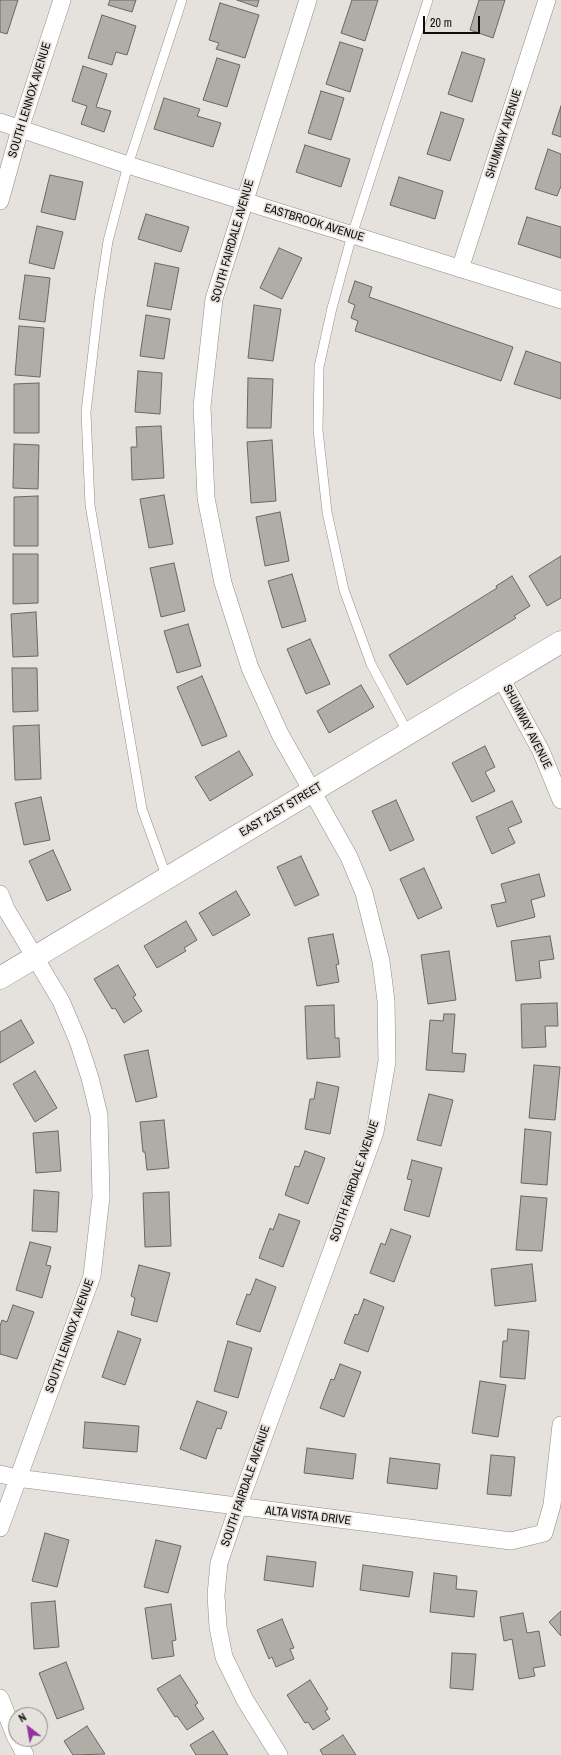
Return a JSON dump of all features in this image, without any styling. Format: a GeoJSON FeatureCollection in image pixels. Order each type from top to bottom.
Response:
{"type":"FeatureCollection","features":[{"type":"Feature","properties":{"kind":"street","name":"SOUTH LENNOX AVENUE"},"geometry":{"type":"LineString","coordinates":[[0,201],[20,129],[62,0]]}},
{"type":"Feature","properties":{"kind":"street","name":"SOUTH FAIRDALE AVENUE"},"geometry":{"type":"LineString","coordinates":[[279,1755],[232,1676],[224,1657],[220,1638],[216,1595],[220,1563],[238,1507],[375,1132],[388,1061],[386,1001],[381,961],[374,928],[364,893],[349,857],[280,734],[250,668],[223,584],[206,498],[202,406],[214,299],[308,0]]}},
{"type":"Feature","properties":{"kind":"street","name":"SHUMWAY AVENUE"},"geometry":{"type":"LineString","coordinates":[[460,269],[547,0]]}},
{"type":"Feature","properties":{"kind":"street","name":"EASTBROOK AVENUE"},"geometry":{"type":"LineString","coordinates":[[0,122],[128,165],[561,300]]}},
{"type":"Feature","properties":{"kind":"street","name":"EAST 21ST STREET"},"geometry":{"type":"LineString","coordinates":[[0,978],[561,642]]}},
{"type":"Feature","properties":{"kind":"street","name":"SHUMWAY AVENUE"},"geometry":{"type":"LineString","coordinates":[[501,678],[542,751],[561,800]]}},
{"type":"Feature","properties":{"kind":"street","name":"SOUTH LENNOX AVENUE"},"geometry":{"type":"LineString","coordinates":[[0,894],[6,909],[61,1001],[78,1041],[90,1078],[99,1115],[101,1197],[92,1276],[0,1528]]}},
{"type":"Feature","properties":{"kind":"street","name":"ALTA VISTA DRIVE"},"geometry":{"type":"LineString","coordinates":[[0,1474],[17,1478],[238,1507],[511,1541],[544,1533],[552,1505],[561,1424]]}},
{"type":"Feature","properties":{"kind":"street"},"geometry":{"type":"LineString","coordinates":[[0,1698],[8,1718]]}},
{"type":"Feature","properties":{"kind":"lane"},"geometry":{"type":"LineString","coordinates":[[167,878],[142,809],[90,505],[87,404],[99,300],[108,241],[128,165],[182,0]]}},
{"type":"Feature","properties":{"kind":"lane"},"geometry":{"type":"LineString","coordinates":[[408,733],[371,664],[344,590],[327,512],[318,430],[320,367],[332,308],[352,235],[428,0]]}},
{"type":"Feature","properties":{"kind":"building"},"geometry":{"type":"Polygon","coordinates":[[[0,0],[18,0],[7,34],[0,32],[0,0]]]}},
{"type":"Feature","properties":{"kind":"building"},"geometry":{"type":"Polygon","coordinates":[[[110,0],[136,0],[132,12],[108,5],[110,0]]]}},
{"type":"Feature","properties":{"kind":"building"},"geometry":{"type":"Polygon","coordinates":[[[237,0],[259,0],[257,7],[237,0]]]}},
{"type":"Feature","properties":{"kind":"building"},"geometry":{"type":"Polygon","coordinates":[[[352,0],[378,0],[365,41],[341,33],[352,0]]]}},
{"type":"Feature","properties":{"kind":"building"},"geometry":{"type":"Polygon","coordinates":[[[479,0],[505,0],[493,38],[470,30],[479,0]]]}},
{"type":"Feature","properties":{"kind":"building"},"geometry":{"type":"Polygon","coordinates":[[[220,3],[259,15],[245,58],[216,49],[219,43],[209,40],[220,3]]]}},
{"type":"Feature","properties":{"kind":"building"},"geometry":{"type":"Polygon","coordinates":[[[102,15],[136,26],[127,55],[116,52],[112,65],[88,58],[102,15]]]}},
{"type":"Feature","properties":{"kind":"building"},"geometry":{"type":"Polygon","coordinates":[[[340,42],[363,49],[350,92],[326,84],[340,42]]]}},
{"type":"Feature","properties":{"kind":"building"},"geometry":{"type":"Polygon","coordinates":[[[462,52],[485,59],[472,102],[448,94],[462,52]]]}},
{"type":"Feature","properties":{"kind":"building"},"geometry":{"type":"Polygon","coordinates":[[[217,58],[240,65],[227,107],[203,100],[217,58]]]}},
{"type":"Feature","properties":{"kind":"building"},"geometry":{"type":"Polygon","coordinates":[[[83,66],[107,74],[96,107],[111,111],[104,132],[81,124],[87,106],[72,101],[83,66]]]}},
{"type":"Feature","properties":{"kind":"building"},"geometry":{"type":"Polygon","coordinates":[[[321,91],[344,98],[331,140],[308,133],[321,91]]]}},
{"type":"Feature","properties":{"kind":"building"},"geometry":{"type":"Polygon","coordinates":[[[164,98],[200,109],[197,116],[221,123],[213,147],[154,129],[164,98]]]}},
{"type":"Feature","properties":{"kind":"building"},"geometry":{"type":"Polygon","coordinates":[[[561,106],[561,137],[552,134],[561,106]]]}},
{"type":"Feature","properties":{"kind":"building"},"geometry":{"type":"Polygon","coordinates":[[[441,112],[464,119],[450,161],[427,154],[441,112]]]}},
{"type":"Feature","properties":{"kind":"building"},"geometry":{"type":"Polygon","coordinates":[[[305,145],[350,159],[341,187],[296,172],[305,145]]]}},
{"type":"Feature","properties":{"kind":"building"},"geometry":{"type":"Polygon","coordinates":[[[548,149],[561,154],[561,186],[557,196],[535,189],[548,149]]]}},
{"type":"Feature","properties":{"kind":"building"},"geometry":{"type":"Polygon","coordinates":[[[50,175],[83,182],[75,220],[41,212],[50,175]]]}},
{"type":"Feature","properties":{"kind":"building"},"geometry":{"type":"Polygon","coordinates":[[[399,177],[443,191],[435,219],[390,205],[399,177]]]}},
{"type":"Feature","properties":{"kind":"building"},"geometry":{"type":"Polygon","coordinates":[[[146,214],[189,227],[181,252],[138,239],[146,214]]]}},
{"type":"Feature","properties":{"kind":"building"},"geometry":{"type":"Polygon","coordinates":[[[527,217],[561,227],[561,258],[518,244],[527,217]]]}},
{"type":"Feature","properties":{"kind":"building"},"geometry":{"type":"Polygon","coordinates":[[[37,226],[63,232],[54,269],[29,263],[37,226]]]}},
{"type":"Feature","properties":{"kind":"building"},"geometry":{"type":"Polygon","coordinates":[[[279,248],[302,258],[282,299],[260,288],[279,248]]]}},
{"type":"Feature","properties":{"kind":"building"},"geometry":{"type":"Polygon","coordinates":[[[155,263],[179,268],[171,310],[147,306],[155,263]]]}},
{"type":"Feature","properties":{"kind":"building"},"geometry":{"type":"Polygon","coordinates":[[[25,275],[50,278],[45,322],[19,319],[25,275]]]}},
{"type":"Feature","properties":{"kind":"building"},"geometry":{"type":"Polygon","coordinates":[[[355,281],[372,287],[369,297],[513,347],[501,381],[355,331],[358,321],[351,318],[355,305],[348,302],[355,281]]]}},
{"type":"Feature","properties":{"kind":"building"},"geometry":{"type":"Polygon","coordinates":[[[254,305],[281,309],[273,361],[248,358],[254,305]]]}},
{"type":"Feature","properties":{"kind":"building"},"geometry":{"type":"Polygon","coordinates":[[[146,315],[170,319],[164,359],[140,356],[146,315]]]}},
{"type":"Feature","properties":{"kind":"building"},"geometry":{"type":"Polygon","coordinates":[[[19,326],[44,328],[40,377],[15,375],[19,326]]]}},
{"type":"Feature","properties":{"kind":"building"},"geometry":{"type":"Polygon","coordinates":[[[526,351],[561,363],[561,399],[514,384],[526,351]]]}},
{"type":"Feature","properties":{"kind":"building"},"geometry":{"type":"Polygon","coordinates":[[[138,371],[162,373],[160,414],[135,412],[138,371]]]}},
{"type":"Feature","properties":{"kind":"building"},"geometry":{"type":"Polygon","coordinates":[[[248,378],[273,379],[271,428],[247,428],[248,378]]]}},
{"type":"Feature","properties":{"kind":"building"},"geometry":{"type":"Polygon","coordinates":[[[39,383],[39,433],[14,433],[14,384],[39,383]]]}},
{"type":"Feature","properties":{"kind":"building"},"geometry":{"type":"Polygon","coordinates":[[[161,426],[164,478],[132,480],[131,447],[137,447],[136,427],[161,426]]]}},
{"type":"Feature","properties":{"kind":"building"},"geometry":{"type":"Polygon","coordinates":[[[272,440],[276,501],[251,503],[247,442],[272,440]]]}},
{"type":"Feature","properties":{"kind":"building"},"geometry":{"type":"Polygon","coordinates":[[[14,444],[39,445],[38,489],[13,488],[14,444]]]}},
{"type":"Feature","properties":{"kind":"building"},"geometry":{"type":"Polygon","coordinates":[[[164,495],[173,544],[149,548],[140,499],[164,495]]]}},
{"type":"Feature","properties":{"kind":"building"},"geometry":{"type":"Polygon","coordinates":[[[38,496],[38,546],[14,546],[14,497],[38,496]]]}},
{"type":"Feature","properties":{"kind":"building"},"geometry":{"type":"Polygon","coordinates":[[[280,512],[289,561],[265,566],[256,517],[280,512]]]}},
{"type":"Feature","properties":{"kind":"building"},"geometry":{"type":"Polygon","coordinates":[[[13,554],[38,554],[38,603],[13,604],[13,554]]]}},
{"type":"Feature","properties":{"kind":"building"},"geometry":{"type":"Polygon","coordinates":[[[561,556],[561,598],[547,606],[529,576],[561,556]]]}},
{"type":"Feature","properties":{"kind":"building"},"geometry":{"type":"Polygon","coordinates":[[[174,563],[185,611],[161,617],[150,568],[174,563]]]}},
{"type":"Feature","properties":{"kind":"building"},"geometry":{"type":"Polygon","coordinates":[[[292,574],[306,621],[282,628],[268,581],[292,574]]]}},
{"type":"Feature","properties":{"kind":"building"},"geometry":{"type":"Polygon","coordinates":[[[512,576],[530,606],[514,616],[516,618],[407,685],[389,655],[497,588],[496,586],[512,576]]]}},
{"type":"Feature","properties":{"kind":"building"},"geometry":{"type":"Polygon","coordinates":[[[36,612],[38,656],[13,657],[11,614],[36,612]]]}},
{"type":"Feature","properties":{"kind":"building"},"geometry":{"type":"Polygon","coordinates":[[[188,624],[201,666],[177,673],[164,631],[188,624]]]}},
{"type":"Feature","properties":{"kind":"building"},"geometry":{"type":"Polygon","coordinates":[[[310,639],[330,684],[306,694],[287,649],[310,639]]]}},
{"type":"Feature","properties":{"kind":"building"},"geometry":{"type":"Polygon","coordinates":[[[12,668],[37,668],[38,711],[13,712],[12,668]]]}},
{"type":"Feature","properties":{"kind":"building"},"geometry":{"type":"Polygon","coordinates":[[[202,676],[227,736],[202,746],[177,687],[202,676]]]}},
{"type":"Feature","properties":{"kind":"building"},"geometry":{"type":"Polygon","coordinates":[[[361,685],[374,707],[329,733],[317,711],[361,685]]]}},
{"type":"Feature","properties":{"kind":"building"},"geometry":{"type":"Polygon","coordinates":[[[39,725],[41,779],[15,780],[13,726],[39,725]]]}},
{"type":"Feature","properties":{"kind":"building"},"geometry":{"type":"Polygon","coordinates":[[[485,746],[495,767],[485,772],[495,791],[472,802],[452,763],[485,746]]]}},
{"type":"Feature","properties":{"kind":"building"},"geometry":{"type":"Polygon","coordinates":[[[239,751],[253,775],[210,801],[195,777],[239,751]]]}},
{"type":"Feature","properties":{"kind":"building"},"geometry":{"type":"Polygon","coordinates":[[[41,797],[50,840],[24,845],[15,803],[41,797]]]}},
{"type":"Feature","properties":{"kind":"building"},"geometry":{"type":"Polygon","coordinates":[[[396,800],[414,840],[390,851],[372,811],[396,800]]]}},
{"type":"Feature","properties":{"kind":"building"},"geometry":{"type":"Polygon","coordinates":[[[512,801],[522,822],[508,828],[515,843],[492,854],[476,817],[512,801]]]}},
{"type":"Feature","properties":{"kind":"building"},"geometry":{"type":"Polygon","coordinates":[[[53,850],[71,890],[47,901],[29,861],[53,850]]]}},
{"type":"Feature","properties":{"kind":"building"},"geometry":{"type":"Polygon","coordinates":[[[301,856],[319,895],[295,906],[277,867],[301,856]]]}},
{"type":"Feature","properties":{"kind":"building"},"geometry":{"type":"Polygon","coordinates":[[[424,868],[442,908],[418,919],[400,879],[424,868]]]}},
{"type":"Feature","properties":{"kind":"building"},"geometry":{"type":"Polygon","coordinates":[[[539,874],[545,896],[531,900],[535,917],[497,927],[491,905],[506,902],[501,884],[539,874]]]}},
{"type":"Feature","properties":{"kind":"building"},"geometry":{"type":"Polygon","coordinates":[[[236,891],[250,915],[213,936],[199,913],[236,891]]]}},
{"type":"Feature","properties":{"kind":"building"},"geometry":{"type":"Polygon","coordinates":[[[186,921],[197,940],[184,948],[186,951],[157,968],[144,946],[186,921]]]}},
{"type":"Feature","properties":{"kind":"building"},"geometry":{"type":"Polygon","coordinates":[[[333,934],[339,964],[336,965],[339,982],[317,986],[308,938],[333,934]]]}},
{"type":"Feature","properties":{"kind":"building"},"geometry":{"type":"Polygon","coordinates":[[[550,936],[554,959],[539,961],[541,978],[516,981],[511,941],[550,936]]]}},
{"type":"Feature","properties":{"kind":"building"},"geometry":{"type":"Polygon","coordinates":[[[449,951],[456,1000],[428,1004],[421,955],[449,951]]]}},
{"type":"Feature","properties":{"kind":"building"},"geometry":{"type":"Polygon","coordinates":[[[118,965],[136,995],[133,997],[142,1011],[124,1023],[115,1008],[112,1009],[94,979],[118,965]]]}},
{"type":"Feature","properties":{"kind":"building"},"geometry":{"type":"Polygon","coordinates":[[[557,1003],[558,1026],[545,1026],[546,1047],[522,1048],[521,1004],[557,1003]]]}},
{"type":"Feature","properties":{"kind":"building"},"geometry":{"type":"Polygon","coordinates":[[[334,1005],[335,1038],[339,1038],[340,1057],[307,1059],[305,1006],[334,1005]]]}},
{"type":"Feature","properties":{"kind":"building"},"geometry":{"type":"Polygon","coordinates":[[[444,1014],[455,1014],[452,1053],[466,1054],[464,1072],[426,1070],[430,1020],[443,1021],[444,1014]]]}},
{"type":"Feature","properties":{"kind":"building"},"geometry":{"type":"Polygon","coordinates":[[[21,1020],[34,1043],[0,1063],[0,1032],[21,1020]]]}},
{"type":"Feature","properties":{"kind":"building"},"geometry":{"type":"Polygon","coordinates":[[[148,1050],[157,1097],[136,1102],[124,1055],[148,1050]]]}},
{"type":"Feature","properties":{"kind":"building"},"geometry":{"type":"Polygon","coordinates":[[[534,1065],[560,1067],[555,1120],[529,1118],[534,1065]]]}},
{"type":"Feature","properties":{"kind":"building"},"geometry":{"type":"Polygon","coordinates":[[[35,1071],[57,1108],[35,1122],[13,1084],[35,1071]]]}},
{"type":"Feature","properties":{"kind":"building"},"geometry":{"type":"Polygon","coordinates":[[[317,1082],[339,1087],[330,1134],[305,1129],[310,1099],[314,1099],[317,1082]]]}},
{"type":"Feature","properties":{"kind":"building"},"geometry":{"type":"Polygon","coordinates":[[[429,1094],[453,1100],[441,1146],[417,1140],[429,1094]]]}},
{"type":"Feature","properties":{"kind":"building"},"geometry":{"type":"Polygon","coordinates":[[[164,1120],[169,1168],[147,1170],[145,1152],[143,1152],[140,1122],[164,1120]]]}},
{"type":"Feature","properties":{"kind":"building"},"geometry":{"type":"Polygon","coordinates":[[[525,1129],[551,1132],[547,1185],[521,1183],[525,1129]]]}},
{"type":"Feature","properties":{"kind":"building"},"geometry":{"type":"Polygon","coordinates":[[[58,1131],[61,1171],[36,1173],[33,1133],[58,1131]]]}},
{"type":"Feature","properties":{"kind":"building"},"geometry":{"type":"Polygon","coordinates":[[[305,1151],[325,1158],[308,1204],[285,1195],[295,1166],[299,1167],[305,1151]]]}},
{"type":"Feature","properties":{"kind":"building"},"geometry":{"type":"Polygon","coordinates":[[[412,1160],[442,1168],[429,1217],[404,1210],[412,1180],[407,1179],[412,1160]]]}},
{"type":"Feature","properties":{"kind":"building"},"geometry":{"type":"Polygon","coordinates":[[[34,1190],[59,1192],[57,1232],[32,1231],[34,1190]]]}},
{"type":"Feature","properties":{"kind":"building"},"geometry":{"type":"Polygon","coordinates":[[[169,1192],[171,1246],[145,1247],[143,1193],[169,1192]]]}},
{"type":"Feature","properties":{"kind":"building"},"geometry":{"type":"Polygon","coordinates":[[[521,1196],[547,1198],[542,1251],[516,1250],[521,1196]]]}},
{"type":"Feature","properties":{"kind":"building"},"geometry":{"type":"Polygon","coordinates":[[[279,1214],[300,1221],[283,1267],[259,1258],[270,1228],[273,1230],[279,1214]]]}},
{"type":"Feature","properties":{"kind":"building"},"geometry":{"type":"Polygon","coordinates":[[[391,1229],[411,1236],[394,1282],[370,1273],[381,1243],[385,1245],[391,1229]]]}},
{"type":"Feature","properties":{"kind":"building"},"geometry":{"type":"Polygon","coordinates":[[[30,1242],[51,1247],[46,1265],[51,1266],[42,1298],[16,1290],[30,1242]]]}},
{"type":"Feature","properties":{"kind":"building"},"geometry":{"type":"Polygon","coordinates":[[[532,1264],[536,1301],[495,1306],[491,1269],[532,1264]]]}},
{"type":"Feature","properties":{"kind":"building"},"geometry":{"type":"Polygon","coordinates":[[[139,1265],[170,1273],[157,1322],[131,1315],[135,1298],[131,1296],[139,1265]]]}},
{"type":"Feature","properties":{"kind":"building"},"geometry":{"type":"Polygon","coordinates":[[[256,1279],[276,1287],[260,1332],[236,1324],[247,1294],[250,1295],[256,1279]]]}},
{"type":"Feature","properties":{"kind":"building"},"geometry":{"type":"Polygon","coordinates":[[[364,1299],[384,1307],[368,1352],[344,1343],[355,1314],[358,1315],[364,1299]]]}},
{"type":"Feature","properties":{"kind":"building"},"geometry":{"type":"Polygon","coordinates":[[[13,1305],[34,1312],[17,1359],[0,1354],[0,1326],[2,1320],[7,1322],[13,1305]]]}},
{"type":"Feature","properties":{"kind":"building"},"geometry":{"type":"Polygon","coordinates":[[[508,1329],[529,1331],[525,1379],[500,1377],[503,1341],[507,1341],[508,1329]]]}},
{"type":"Feature","properties":{"kind":"building"},"geometry":{"type":"Polygon","coordinates":[[[118,1331],[141,1339],[125,1385],[102,1377],[118,1331]]]}},
{"type":"Feature","properties":{"kind":"building"},"geometry":{"type":"Polygon","coordinates":[[[228,1341],[252,1348],[238,1398],[214,1391],[228,1341]]]}},
{"type":"Feature","properties":{"kind":"building"},"geometry":{"type":"Polygon","coordinates":[[[340,1364],[361,1372],[344,1417],[320,1408],[331,1379],[334,1380],[340,1364]]]}},
{"type":"Feature","properties":{"kind":"building"},"geometry":{"type":"Polygon","coordinates":[[[480,1381],[506,1385],[498,1437],[472,1433],[480,1381]]]}},
{"type":"Feature","properties":{"kind":"building"},"geometry":{"type":"Polygon","coordinates":[[[197,1401],[227,1412],[221,1429],[217,1428],[206,1459],[180,1449],[197,1401]]]}},
{"type":"Feature","properties":{"kind":"building"},"geometry":{"type":"Polygon","coordinates":[[[85,1422],[139,1426],[137,1452],[83,1448],[85,1422]]]}},
{"type":"Feature","properties":{"kind":"building"},"geometry":{"type":"Polygon","coordinates":[[[307,1448],[356,1454],[353,1479],[304,1473],[307,1448]]]}},
{"type":"Feature","properties":{"kind":"building"},"geometry":{"type":"Polygon","coordinates":[[[491,1455],[515,1457],[511,1496],[487,1494],[491,1455]]]}},
{"type":"Feature","properties":{"kind":"building"},"geometry":{"type":"Polygon","coordinates":[[[390,1458],[440,1464],[437,1489],[387,1483],[390,1458]]]}},
{"type":"Feature","properties":{"kind":"building"},"geometry":{"type":"Polygon","coordinates":[[[45,1533],[69,1540],[57,1587],[32,1581],[45,1533]]]}},
{"type":"Feature","properties":{"kind":"building"},"geometry":{"type":"Polygon","coordinates":[[[156,1540],[181,1546],[168,1593],[144,1587],[156,1540]]]}},
{"type":"Feature","properties":{"kind":"building"},"geometry":{"type":"Polygon","coordinates":[[[267,1556],[316,1562],[313,1587],[264,1580],[267,1556]]]}},
{"type":"Feature","properties":{"kind":"building"},"geometry":{"type":"Polygon","coordinates":[[[363,1565],[413,1572],[409,1597],[360,1590],[363,1565]]]}},
{"type":"Feature","properties":{"kind":"building"},"geometry":{"type":"Polygon","coordinates":[[[434,1573],[457,1576],[456,1589],[477,1591],[474,1617],[430,1612],[434,1573]]]}},
{"type":"Feature","properties":{"kind":"building"},"geometry":{"type":"Polygon","coordinates":[[[55,1601],[59,1647],[34,1649],[31,1603],[55,1601]]]}},
{"type":"Feature","properties":{"kind":"building"},"geometry":{"type":"Polygon","coordinates":[[[171,1604],[176,1640],[172,1641],[174,1656],[152,1659],[145,1608],[171,1604]]]}},
{"type":"Feature","properties":{"kind":"building"},"geometry":{"type":"Polygon","coordinates":[[[561,1611],[561,1636],[549,1622],[561,1611]]]}},
{"type":"Feature","properties":{"kind":"building"},"geometry":{"type":"Polygon","coordinates":[[[523,1613],[527,1633],[539,1631],[545,1666],[533,1668],[535,1676],[519,1679],[512,1639],[504,1641],[500,1617],[523,1613]]]}},
{"type":"Feature","properties":{"kind":"building"},"geometry":{"type":"Polygon","coordinates":[[[282,1619],[294,1648],[290,1649],[294,1659],[276,1667],[272,1657],[269,1659],[257,1630],[282,1619]]]}},
{"type":"Feature","properties":{"kind":"building"},"geometry":{"type":"Polygon","coordinates":[[[452,1653],[476,1654],[473,1690],[450,1688],[452,1653]]]}},
{"type":"Feature","properties":{"kind":"building"},"geometry":{"type":"Polygon","coordinates":[[[66,1662],[84,1709],[57,1719],[39,1673],[66,1662]]]}},
{"type":"Feature","properties":{"kind":"building"},"geometry":{"type":"Polygon","coordinates":[[[180,1675],[198,1703],[195,1705],[204,1719],[187,1730],[177,1716],[175,1717],[157,1689],[180,1675]]]}},
{"type":"Feature","properties":{"kind":"building"},"geometry":{"type":"Polygon","coordinates":[[[310,1680],[328,1709],[325,1711],[330,1719],[313,1730],[308,1722],[305,1723],[287,1695],[310,1680]]]}},
{"type":"Feature","properties":{"kind":"building"},"geometry":{"type":"Polygon","coordinates":[[[87,1726],[105,1754],[73,1755],[64,1741],[87,1726]]]}},
{"type":"Feature","properties":{"kind":"building"},"geometry":{"type":"Polygon","coordinates":[[[213,1731],[228,1755],[196,1755],[190,1745],[213,1731]]]}},
{"type":"Feature","properties":{"kind":"building"},"geometry":{"type":"Polygon","coordinates":[[[343,1735],[356,1755],[323,1755],[320,1750],[343,1735]]]}}]}
